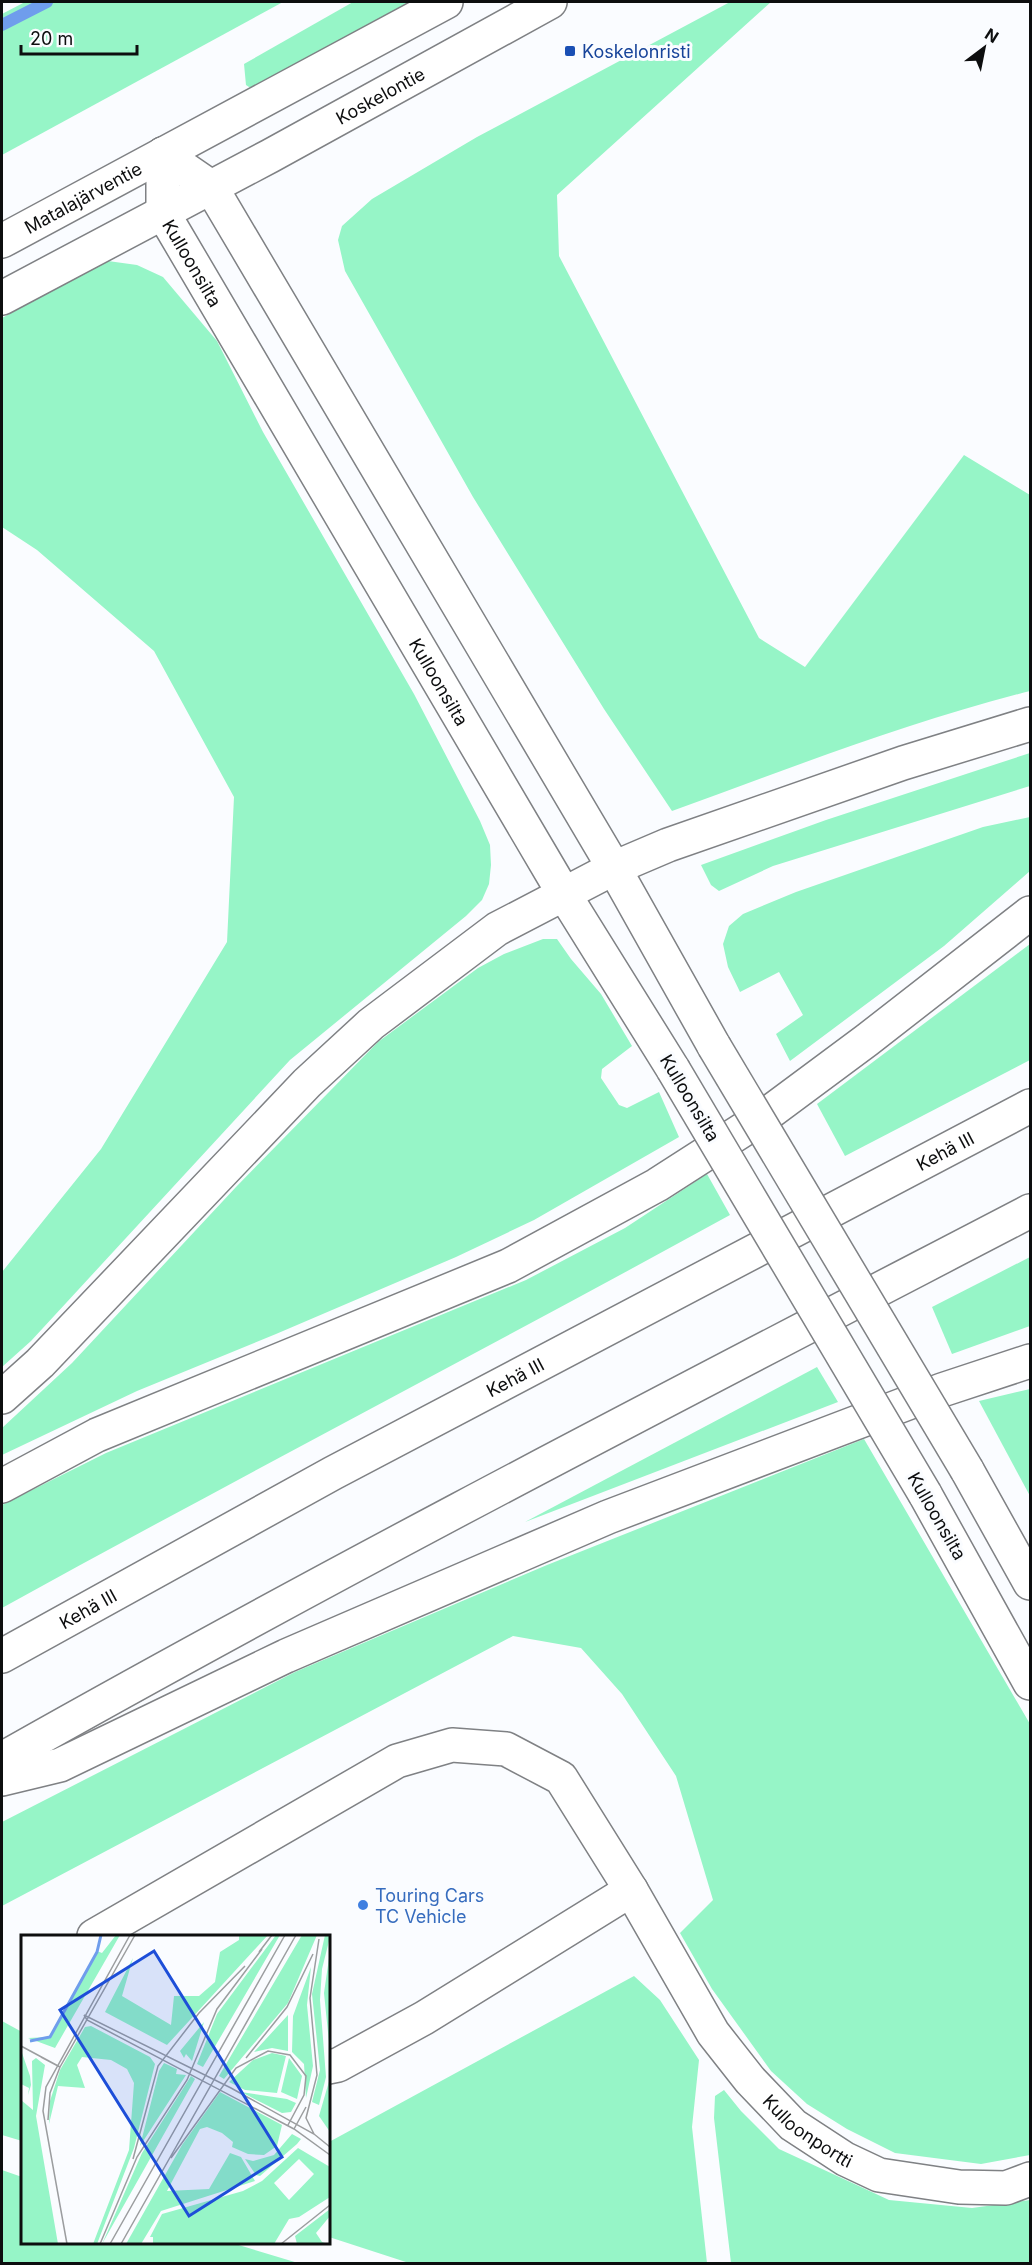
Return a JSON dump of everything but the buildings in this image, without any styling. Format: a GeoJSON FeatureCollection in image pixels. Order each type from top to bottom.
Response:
{"type":"FeatureCollection","features":[{"type":"Feature","properties":{"kind":"main road"},"geometry":{"type":"LineString","coordinates":[[446,2],[163,154],[211,187],[614,868],[714,1046],[967,1470],[1030,1583]]}},
{"type":"Feature","properties":{"kind":"main road","name":"Koskelontie"},"geometry":{"type":"LineString","coordinates":[[211,187],[550,2]]}},
{"type":"Feature","properties":{"kind":"main road","name":"Kulloonsilta"},"geometry":{"type":"LineString","coordinates":[[163,154],[163,213],[564,894],[673,1069],[925,1494],[1030,1683]]}},
{"type":"Feature","properties":{"kind":"main road","name":"Matalajärventie"},"geometry":{"type":"LineString","coordinates":[[2,241],[163,154]]}},
{"type":"Feature","properties":{"kind":"main road"},"geometry":{"type":"LineString","coordinates":[[2,298],[211,187]]}},
{"type":"Feature","properties":{"kind":"main road"},"geometry":{"type":"LineString","coordinates":[[2,1397],[40,1363],[299,1090],[363,1032],[497,929],[614,868],[668,845],[903,763],[1030,724]]}},
{"type":"Feature","properties":{"kind":"main road"},"geometry":{"type":"LineString","coordinates":[[2,1486],[97,1435],[508,1266],[657,1185],[765,1115],[849,1054],[1030,913]]}},
{"type":"Feature","properties":{"kind":"main road","name":"Kehä III"},"geometry":{"type":"LineString","coordinates":[[2,1656],[333,1473],[1030,1106]]}},
{"type":"Feature","properties":{"kind":"main road"},"geometry":{"type":"LineString","coordinates":[[2,1759],[136,1683],[384,1549],[1030,1210]]}},
{"type":"Feature","properties":{"kind":"main road"},"geometry":{"type":"LineString","coordinates":[[2,1779],[60,1765],[286,1656],[608,1517],[942,1390],[1030,1361]]}},
{"type":"Feature","properties":{"kind":"main road","name":"Kulloonportti"},"geometry":{"type":"LineString","coordinates":[[96,1935],[398,1761],[452,1745],[506,1749],[561,1778],[631,1890],[713,2033],[750,2080],[794,2125],[845,2159],[879,2175],[959,2187],[1006,2188],[1030,2179]]}},
{"type":"Feature","properties":{"kind":"main road"},"geometry":{"type":"LineString","coordinates":[[330,2067],[338,2065],[423,2018],[631,1890]]}},
{"type":"Feature","properties":{"kind":"green space"},"geometry":{"type":"Polygon","coordinates":[[[25,2],[283,2],[2,155],[2,14],[25,2]]]}},
{"type":"Feature","properties":{"kind":"green space"},"geometry":{"type":"Polygon","coordinates":[[[353,2],[411,2],[252,89],[246,85],[244,64],[353,2]]]}},
{"type":"Feature","properties":{"kind":"green space"},"geometry":{"type":"Polygon","coordinates":[[[730,2],[771,2],[557,195],[559,256],[759,638],[805,667],[964,455],[1030,495],[1030,691],[894,731],[672,811],[604,709],[473,497],[345,271],[338,240],[342,226],[372,199],[477,137],[730,2]]]}},
{"type":"Feature","properties":{"kind":"green space"},"geometry":{"type":"Polygon","coordinates":[[[108,261],[137,265],[163,277],[217,341],[263,432],[414,694],[480,821],[490,845],[491,865],[489,884],[482,900],[466,916],[290,1060],[31,1341],[2,1367],[2,1272],[101,1149],[227,942],[234,797],[154,651],[37,550],[2,527],[2,318],[108,261]]]}},
{"type":"Feature","properties":{"kind":"green space"},"geometry":{"type":"Polygon","coordinates":[[[1030,753],[1030,786],[773,866],[719,891],[711,885],[701,865],[826,820],[1030,753]]]}},
{"type":"Feature","properties":{"kind":"green space"},"geometry":{"type":"Polygon","coordinates":[[[1030,817],[1030,871],[944,946],[790,1061],[776,1034],[803,1015],[779,972],[740,992],[728,967],[723,944],[729,926],[743,914],[796,892],[983,827],[1030,817]]]}},
{"type":"Feature","properties":{"kind":"green space"},"geometry":{"type":"Polygon","coordinates":[[[543,939],[557,939],[601,994],[632,1046],[602,1069],[601,1078],[619,1105],[627,1108],[659,1092],[679,1137],[534,1220],[456,1257],[137,1391],[2,1455],[2,1428],[72,1363],[236,1187],[378,1042],[478,968],[504,954],[543,939]]]}},
{"type":"Feature","properties":{"kind":"green space"},"geometry":{"type":"Polygon","coordinates":[[[1030,944],[1030,1060],[845,1156],[817,1104],[1030,944]]]}},
{"type":"Feature","properties":{"kind":"green space"},"geometry":{"type":"Polygon","coordinates":[[[707,1174],[730,1215],[2,1608],[2,1505],[106,1453],[526,1280],[625,1228],[707,1174]]]}},
{"type":"Feature","properties":{"kind":"green space"},"geometry":{"type":"Polygon","coordinates":[[[1030,1257],[1030,1326],[952,1354],[932,1307],[1030,1257]]]}},
{"type":"Feature","properties":{"kind":"green space"},"geometry":{"type":"Polygon","coordinates":[[[817,1367],[838,1402],[525,1522],[817,1367]]]}},
{"type":"Feature","properties":{"kind":"green space"},"geometry":{"type":"Polygon","coordinates":[[[1030,1389],[1030,1496],[979,1401],[1030,1389]]]}},
{"type":"Feature","properties":{"kind":"green space"},"geometry":{"type":"Polygon","coordinates":[[[864,1439],[1030,1724],[1030,2155],[981,2164],[895,2153],[847,2129],[807,2104],[771,2071],[712,1989],[680,1933],[713,1900],[676,1776],[622,1694],[581,1648],[513,1636],[2,1906],[2,1822],[295,1672],[547,1565],[864,1439]]]}},
{"type":"Feature","properties":{"kind":"green space"},"geometry":{"type":"Polygon","coordinates":[[[634,1976],[660,2000],[699,2060],[692,2127],[707,2263],[409,2263],[330,2237],[330,2141],[634,1976]]]}},
{"type":"Feature","properties":{"kind":"green space"},"geometry":{"type":"Polygon","coordinates":[[[2,2021],[21,2031],[21,2141],[2,2135],[2,2021]]]}},
{"type":"Feature","properties":{"kind":"green space"},"geometry":{"type":"Polygon","coordinates":[[[724,2090],[741,2111],[779,2149],[889,2200],[972,2208],[1030,2200],[1030,2263],[731,2263],[714,2118],[715,2096],[724,2090]]]}},
{"type":"Feature","properties":{"kind":"green space"},"geometry":{"type":"Polygon","coordinates":[[[2,2170],[21,2177],[21,2244],[235,2244],[298,2263],[2,2263],[2,2170]]]}},
{"type":"Feature","properties":{"kind":"waterway"},"geometry":{"type":"LineString","coordinates":[[2,25],[47,2]]}},
{"type":"Feature","properties":{"kind":"place","name":"Koskelonristi"},"geometry":{"type":"Point","coordinates":[570,51]}},
{"type":"Feature","properties":{"kind":"place","name":"Touring Cars TC Vehicle"},"geometry":{"type":"Point","coordinates":[363,1905]}}]}
